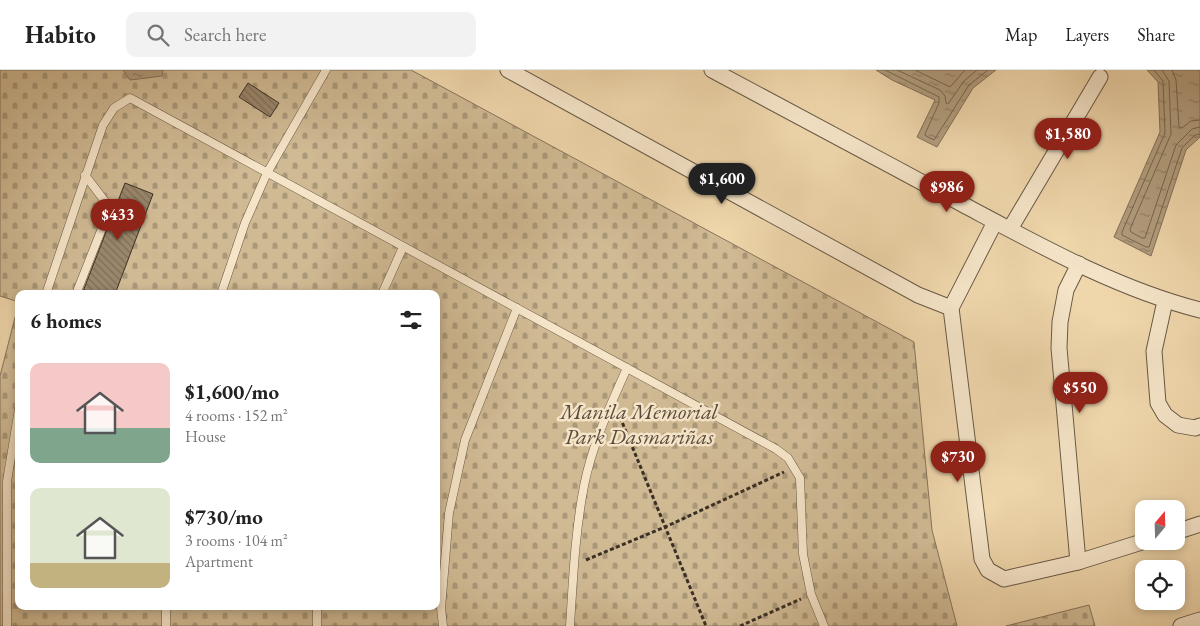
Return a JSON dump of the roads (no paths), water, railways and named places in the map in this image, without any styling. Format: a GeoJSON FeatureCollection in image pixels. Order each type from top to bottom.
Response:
{"type":"FeatureCollection","features":[{"type":"Feature","properties":{"kind":"street"},"geometry":{"type":"LineString","coordinates":[[508,70],[918,295],[951,308]]}},
{"type":"Feature","properties":{"kind":"street"},"geometry":{"type":"LineString","coordinates":[[712,70],[995,222],[1079,264],[1165,301],[1200,310]]}},
{"type":"Feature","properties":{"kind":"street"},"geometry":{"type":"LineString","coordinates":[[1010,229],[1100,77]]}},
{"type":"Feature","properties":{"kind":"street"},"geometry":{"type":"LineString","coordinates":[[995,222],[951,308],[982,559],[988,570],[1004,579],[1078,562],[1135,544]]}},
{"type":"Feature","properties":{"kind":"street"},"geometry":{"type":"LineString","coordinates":[[1078,562],[1059,348],[1060,322],[1066,290],[1079,264]]}},
{"type":"Feature","properties":{"kind":"street"},"geometry":{"type":"LineString","coordinates":[[1165,301],[1154,351],[1158,403],[1165,415],[1178,426],[1195,428],[1200,426]]}},
{"type":"Feature","properties":{"kind":"street"},"geometry":{"type":"LineString","coordinates":[[1185,529],[1200,524]]}},
{"type":"Feature","properties":{"kind":"street"},"geometry":{"type":"LineString","coordinates":[[1180,626],[1200,620]]}},
{"type":"Feature","properties":{"kind":"lane"},"geometry":{"type":"LineString","coordinates":[[222,290],[245,223],[267,173],[326,70]]}},
{"type":"Feature","properties":{"kind":"lane"},"geometry":{"type":"LineString","coordinates":[[47,290],[103,125],[114,108],[130,98],[776,449],[788,458],[800,478],[803,554],[812,595],[824,626]]}},
{"type":"Feature","properties":{"kind":"lane"},"geometry":{"type":"LineString","coordinates":[[78,290],[110,208],[86,175]]}},
{"type":"Feature","properties":{"kind":"lane"},"geometry":{"type":"LineString","coordinates":[[384,290],[403,247]]}},
{"type":"Feature","properties":{"kind":"lane"},"geometry":{"type":"LineString","coordinates":[[443,626],[441,608],[450,513],[465,440],[517,308]]}},
{"type":"Feature","properties":{"kind":"lane"},"geometry":{"type":"LineString","coordinates":[[570,626],[574,565],[584,486],[600,428],[627,368]]}},
{"type":"Feature","properties":{"kind":"lane"},"geometry":{"type":"LineString","coordinates":[[7,626],[7,481],[15,433]]}},
{"type":"Feature","properties":{"kind":"lane"},"geometry":{"type":"LineString","coordinates":[[166,610],[166,626]]}},
{"type":"Feature","properties":{"kind":"lane"},"geometry":{"type":"LineString","coordinates":[[317,610],[317,626]]}},
{"type":"Feature","properties":{"kind":"water"},"geometry":{"type":"Polygon","coordinates":[[[123,70],[163,70],[162,76],[130,80],[123,70]]]}},
{"type":"Feature","properties":{"kind":"water"},"geometry":{"type":"Polygon","coordinates":[[[876,70],[996,70],[973,88],[937,147],[917,137],[935,100],[892,80],[876,70]]]}},
{"type":"Feature","properties":{"kind":"water"},"geometry":{"type":"Polygon","coordinates":[[[1147,70],[1200,70],[1200,137],[1186,150],[1151,256],[1114,237],[1160,132],[1158,82],[1147,70]]]}},
{"type":"Feature","properties":{"kind":"park label","name":"Manila Memorial Park Dasmariñas"},"geometry":{"type":"Point","coordinates":[639,424]}}]}
